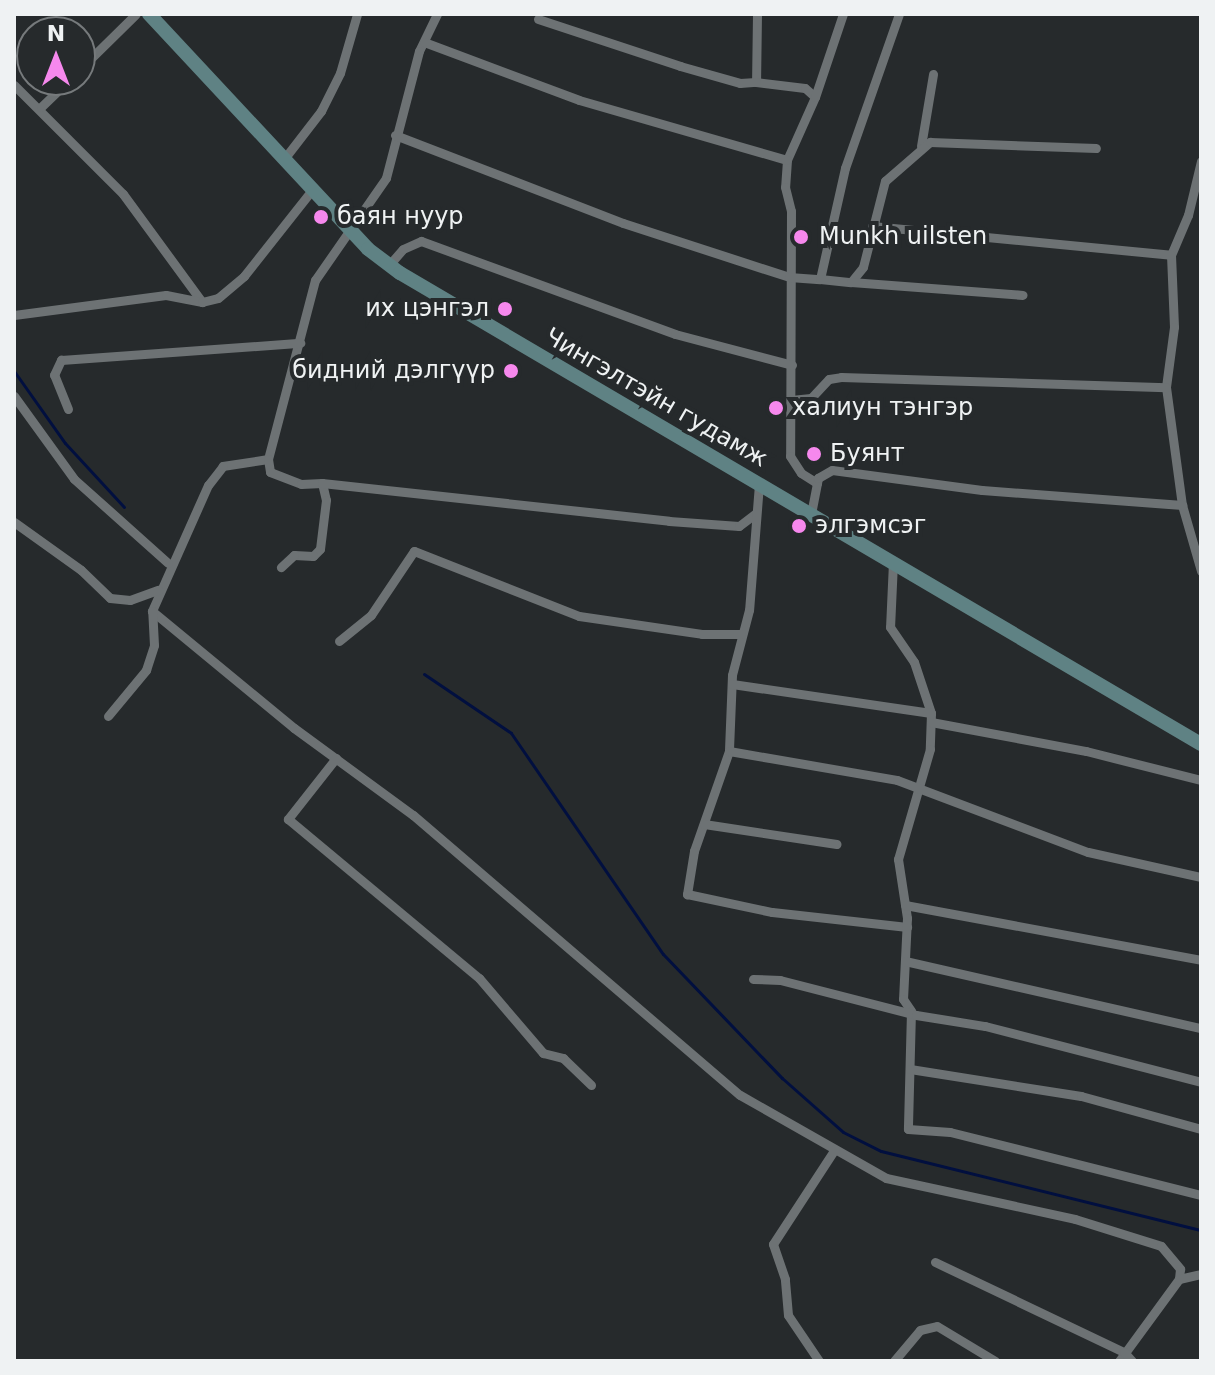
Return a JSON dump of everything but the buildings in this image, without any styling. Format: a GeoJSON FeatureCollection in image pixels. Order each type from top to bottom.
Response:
{"type":"FeatureCollection","features":[{"type":"Feature","properties":{"kind":"main road","name":"Чингэлтэйн гудамж"},"geometry":{"type":"LineString","coordinates":[[149,14],[349,229],[389,265],[1201,744]]}},
{"type":"Feature","properties":{"kind":"street"},"geometry":{"type":"LineString","coordinates":[[96,53],[136,14]]}},
{"type":"Feature","properties":{"kind":"street"},"geometry":{"type":"LineString","coordinates":[[284,159],[321,111],[340,73],[357,14]]}},
{"type":"Feature","properties":{"kind":"street"},"geometry":{"type":"LineString","coordinates":[[437,14],[424,42],[395,135],[386,178],[315,280],[268,459],[270,472],[301,484],[322,483],[669,521],[739,526],[755,514]]}},
{"type":"Feature","properties":{"kind":"street"},"geometry":{"type":"LineString","coordinates":[[756,82],[757,14]]}},
{"type":"Feature","properties":{"kind":"street"},"geometry":{"type":"LineString","coordinates":[[817,483],[792,462],[787,160],[815,97],[843,14]]}},
{"type":"Feature","properties":{"kind":"street"},"geometry":{"type":"LineString","coordinates":[[820,279],[845,168],[899,14]]}},
{"type":"Feature","properties":{"kind":"street"},"geometry":{"type":"LineString","coordinates":[[538,19],[740,83],[805,88],[815,97]]}},
{"type":"Feature","properties":{"kind":"street"},"geometry":{"type":"LineString","coordinates":[[424,42],[579,100],[787,160]]}},
{"type":"Feature","properties":{"kind":"street"},"geometry":{"type":"LineString","coordinates":[[919,149],[933,74]]}},
{"type":"Feature","properties":{"kind":"street"},"geometry":{"type":"LineString","coordinates":[[14,85],[41,107],[123,194],[202,302]]}},
{"type":"Feature","properties":{"kind":"street"},"geometry":{"type":"LineString","coordinates":[[41,107],[52,96]]}},
{"type":"Feature","properties":{"kind":"street"},"geometry":{"type":"LineString","coordinates":[[395,135],[623,223],[789,277],[1023,295]]}},
{"type":"Feature","properties":{"kind":"street"},"geometry":{"type":"LineString","coordinates":[[851,282],[863,267],[885,181],[930,142],[962,139],[1096,148]]}},
{"type":"Feature","properties":{"kind":"street"},"geometry":{"type":"LineString","coordinates":[[1201,161],[1188,215],[1171,255],[1174,327],[1166,387],[1182,505],[1201,571]]}},
{"type":"Feature","properties":{"kind":"street"},"geometry":{"type":"LineString","coordinates":[[14,315],[166,295],[202,302],[218,298],[237,283],[312,190]]}},
{"type":"Feature","properties":{"kind":"street"},"geometry":{"type":"LineString","coordinates":[[872,226],[1171,255]]}},
{"type":"Feature","properties":{"kind":"street"},"geometry":{"type":"LineString","coordinates":[[389,265],[403,249],[421,241],[675,334],[792,365]]}},
{"type":"Feature","properties":{"kind":"street"},"geometry":{"type":"LineString","coordinates":[[68,409],[54,375],[61,360],[300,343]]}},
{"type":"Feature","properties":{"kind":"street"},"geometry":{"type":"LineString","coordinates":[[791,400],[811,398],[829,379],[841,377],[1166,387]]}},
{"type":"Feature","properties":{"kind":"street"},"geometry":{"type":"LineString","coordinates":[[14,396],[74,479],[168,563]]}},
{"type":"Feature","properties":{"kind":"street"},"geometry":{"type":"LineString","coordinates":[[108,716],[146,670],[154,645],[152,611],[158,590],[168,563],[208,485],[223,466],[268,459]]}},
{"type":"Feature","properties":{"kind":"street"},"geometry":{"type":"LineString","coordinates":[[811,514],[817,483],[824,471],[873,472],[982,490],[1182,505]]}},
{"type":"Feature","properties":{"kind":"street"},"geometry":{"type":"LineString","coordinates":[[281,567],[294,555],[313,556],[320,549],[326,500],[322,483]]}},
{"type":"Feature","properties":{"kind":"street"},"geometry":{"type":"LineString","coordinates":[[759,484],[749,610],[741,634],[732,684],[729,751],[694,851],[687,894],[772,912],[907,927]]}},
{"type":"Feature","properties":{"kind":"street"},"geometry":{"type":"LineString","coordinates":[[14,522],[110,598],[130,600],[158,590]]}},
{"type":"Feature","properties":{"kind":"street"},"geometry":{"type":"LineString","coordinates":[[339,641],[371,615],[414,551],[579,616],[702,634],[741,634]]}},
{"type":"Feature","properties":{"kind":"street"},"geometry":{"type":"LineString","coordinates":[[893,562],[890,627],[914,662],[931,717],[920,786],[898,859],[907,927],[903,999],[911,1011],[908,1129],[950,1132],[1201,1195]]}},
{"type":"Feature","properties":{"kind":"street"},"geometry":{"type":"LineString","coordinates":[[152,611],[336,758],[413,815],[740,1095],[886,1178],[1063,1216],[1161,1246],[1180,1269],[1179,1279],[1121,1356]]}},
{"type":"Feature","properties":{"kind":"street"},"geometry":{"type":"LineString","coordinates":[[732,684],[931,717],[1201,780]]}},
{"type":"Feature","properties":{"kind":"street"},"geometry":{"type":"LineString","coordinates":[[729,751],[920,786],[1088,852],[1201,877]]}},
{"type":"Feature","properties":{"kind":"street"},"geometry":{"type":"LineString","coordinates":[[336,758],[288,819],[479,978],[543,1053],[563,1058],[591,1085]]}},
{"type":"Feature","properties":{"kind":"street"},"geometry":{"type":"LineString","coordinates":[[704,824],[836,844]]}},
{"type":"Feature","properties":{"kind":"street"},"geometry":{"type":"LineString","coordinates":[[905,905],[1201,960]]}},
{"type":"Feature","properties":{"kind":"street"},"geometry":{"type":"LineString","coordinates":[[905,961],[1201,1028]]}},
{"type":"Feature","properties":{"kind":"street"},"geometry":{"type":"LineString","coordinates":[[753,979],[780,980],[1201,1082]]}},
{"type":"Feature","properties":{"kind":"street"},"geometry":{"type":"LineString","coordinates":[[910,1069],[1081,1096],[1201,1129]]}},
{"type":"Feature","properties":{"kind":"street"},"geometry":{"type":"LineString","coordinates":[[819,1361],[788,1315],[785,1279],[773,1244],[835,1149]]}},
{"type":"Feature","properties":{"kind":"street"},"geometry":{"type":"LineString","coordinates":[[935,1262],[1132,1361]]}},
{"type":"Feature","properties":{"kind":"street"},"geometry":{"type":"LineString","coordinates":[[1179,1279],[1201,1274]]}},
{"type":"Feature","properties":{"kind":"street"},"geometry":{"type":"LineString","coordinates":[[894,1361],[920,1330],[937,1326],[995,1361]]}},
{"type":"Feature","properties":{"kind":"waterway"},"geometry":{"type":"LineString","coordinates":[[14,371],[65,443],[124,507]]}},
{"type":"Feature","properties":{"kind":"waterway"},"geometry":{"type":"LineString","coordinates":[[424,674],[511,733],[663,954],[782,1078],[843,1132],[881,1151],[1201,1230]]}},
{"type":"Feature","properties":{"kind":"place","name":"баян нуур"},"geometry":{"type":"Point","coordinates":[321,217]}},
{"type":"Feature","properties":{"kind":"place","name":"Munkh uilsten"},"geometry":{"type":"Point","coordinates":[801,237]}},
{"type":"Feature","properties":{"kind":"place","name":"их цэнгэл"},"geometry":{"type":"Point","coordinates":[505,309]}},
{"type":"Feature","properties":{"kind":"place","name":"бидний дэлгүүр"},"geometry":{"type":"Point","coordinates":[511,371]}},
{"type":"Feature","properties":{"kind":"place","name":"халиун тэнгэр"},"geometry":{"type":"Point","coordinates":[776,408]}},
{"type":"Feature","properties":{"kind":"place","name":"Буянт"},"geometry":{"type":"Point","coordinates":[814,454]}},
{"type":"Feature","properties":{"kind":"place","name":"элгэмсэг"},"geometry":{"type":"Point","coordinates":[799,526]}}]}
